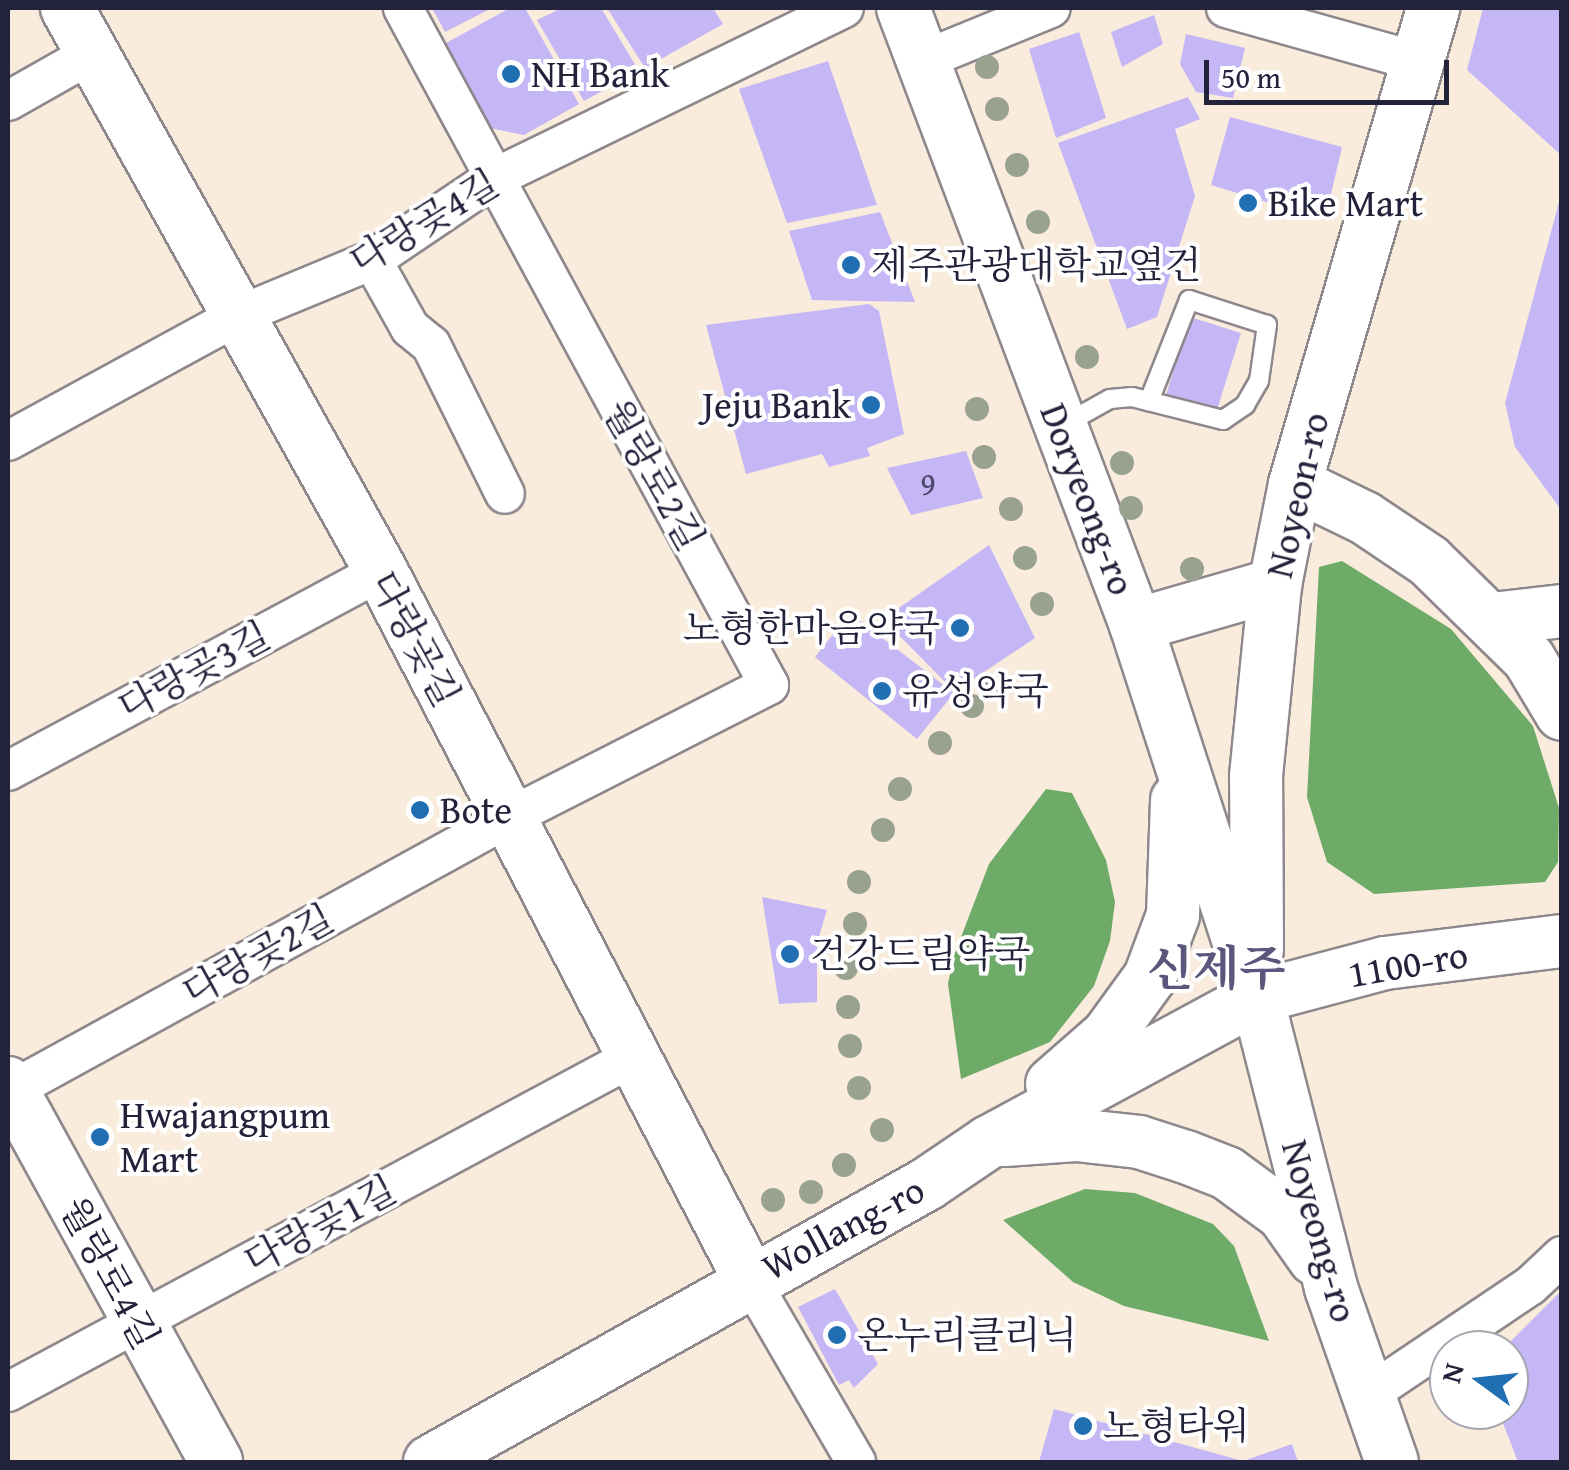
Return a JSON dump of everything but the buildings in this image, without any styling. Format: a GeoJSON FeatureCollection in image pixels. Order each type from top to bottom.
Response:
{"type":"FeatureCollection","features":[{"type":"Feature","properties":{"kind":"main road","name":"다랑곶길"},"geometry":{"type":"LineString","coordinates":[[67,8],[380,571],[748,1278]]}},
{"type":"Feature","properties":{"kind":"main road","name":"Doryeong-ro"},"geometry":{"type":"LineString","coordinates":[[903,8],[1136,625],[1257,997]]}},
{"type":"Feature","properties":{"kind":"main road","name":"Noyeon-ro"},"geometry":{"type":"LineString","coordinates":[[1257,997],[1256,776],[1275,585],[1295,484],[1433,8]]}},
{"type":"Feature","properties":{"kind":"main road"},"geometry":{"type":"LineString","coordinates":[[1295,484],[1365,518],[1429,561],[1529,659],[1562,714]]}},
{"type":"Feature","properties":{"kind":"main road"},"geometry":{"type":"LineString","coordinates":[[1136,625],[1275,585]]}},
{"type":"Feature","properties":{"kind":"main road"},"geometry":{"type":"LineString","coordinates":[[1492,619],[1562,611]]}},
{"type":"Feature","properties":{"kind":"main road"},"geometry":{"type":"LineString","coordinates":[[989,1142],[1108,1035],[1150,977],[1174,915],[1176,749]]}},
{"type":"Feature","properties":{"kind":"main road","name":"1100-ro"},"geometry":{"type":"LineString","coordinates":[[1257,997],[1384,963],[1562,941]]}},
{"type":"Feature","properties":{"kind":"main road","name":"Wollang-ro"},"geometry":{"type":"LineString","coordinates":[[430,1462],[748,1278],[926,1184],[989,1142],[1257,997]]}},
{"type":"Feature","properties":{"kind":"main road","name":"Noyeong-ro"},"geometry":{"type":"LineString","coordinates":[[1257,997],[1331,1288],[1392,1462]]}},
{"type":"Feature","properties":{"kind":"main road","name":"월랑로4길"},"geometry":{"type":"LineString","coordinates":[[9,1088],[136,1324],[216,1462]]}},
{"type":"Feature","properties":{"kind":"main road"},"geometry":{"type":"LineString","coordinates":[[989,1142],[1076,1135],[1139,1142],[1227,1174],[1283,1214],[1331,1288]]}},
{"type":"Feature","properties":{"kind":"street","name":"월랑로2길"},"geometry":{"type":"LineString","coordinates":[[403,8],[768,684],[508,818]]}},
{"type":"Feature","properties":{"kind":"street","name":"다랑곶4길"},"geometry":{"type":"LineString","coordinates":[[8,441],[237,316],[372,260],[492,178],[844,8]]}},
{"type":"Feature","properties":{"kind":"street"},"geometry":{"type":"LineString","coordinates":[[921,61],[1051,8]]}},
{"type":"Feature","properties":{"kind":"street"},"geometry":{"type":"LineString","coordinates":[[1226,8],[1416,62]]}},
{"type":"Feature","properties":{"kind":"street"},"geometry":{"type":"LineString","coordinates":[[8,101],[93,53]]}},
{"type":"Feature","properties":{"kind":"street"},"geometry":{"type":"LineString","coordinates":[[372,260],[410,328],[431,346],[505,494]]}},
{"type":"Feature","properties":{"kind":"street","name":"다랑곶3길"},"geometry":{"type":"LineString","coordinates":[[8,771],[380,571]]}},
{"type":"Feature","properties":{"kind":"street","name":"다랑곶2길"},"geometry":{"type":"LineString","coordinates":[[9,1088],[508,818]]}},
{"type":"Feature","properties":{"kind":"street","name":"다랑곶1길"},"geometry":{"type":"LineString","coordinates":[[8,1392],[634,1057]]}},
{"type":"Feature","properties":{"kind":"street"},"geometry":{"type":"LineString","coordinates":[[1369,1394],[1530,1286],[1562,1256]]}},
{"type":"Feature","properties":{"kind":"street"},"geometry":{"type":"LineString","coordinates":[[748,1278],[856,1462]]}},
{"type":"Feature","properties":{"kind":"lane"},"geometry":{"type":"LineString","coordinates":[[1060,427],[1110,399],[1149,400],[1222,420],[1245,404],[1259,381],[1267,325],[1188,300],[1149,400]]}},
{"type":"Feature","properties":{"kind":"green space"},"geometry":{"type":"Polygon","coordinates":[[[1342,561],[1451,629],[1533,726],[1559,808],[1558,862],[1545,882],[1374,894],[1327,862],[1307,797],[1319,567],[1342,561]]]}},
{"type":"Feature","properties":{"kind":"green space"},"geometry":{"type":"Polygon","coordinates":[[[1046,789],[1072,793],[1106,860],[1115,902],[1110,941],[1094,986],[1050,1042],[961,1079],[948,984],[953,958],[989,864],[1046,789]]]}},
{"type":"Feature","properties":{"kind":"green space"},"geometry":{"type":"Polygon","coordinates":[[[1085,1189],[1135,1193],[1213,1224],[1234,1246],[1269,1341],[1124,1306],[1073,1282],[1003,1220],[1085,1189]]]}},
{"type":"Feature","properties":{"kind":"place","name":"NH Bank"},"geometry":{"type":"Point","coordinates":[511,74]}},
{"type":"Feature","properties":{"kind":"place","name":"Bike Mart"},"geometry":{"type":"Point","coordinates":[1248,203]}},
{"type":"Feature","properties":{"kind":"place","name":"제주관광대학교옆건"},"geometry":{"type":"Point","coordinates":[851,265]}},
{"type":"Feature","properties":{"kind":"place","name":"Jeju Bank"},"geometry":{"type":"Point","coordinates":[871,405]}},
{"type":"Feature","properties":{"kind":"place","name":"노형한마음약국"},"geometry":{"type":"Point","coordinates":[960,628]}},
{"type":"Feature","properties":{"kind":"place","name":"유성약국"},"geometry":{"type":"Point","coordinates":[882,691]}},
{"type":"Feature","properties":{"kind":"place","name":"Bote"},"geometry":{"type":"Point","coordinates":[420,810]}},
{"type":"Feature","properties":{"kind":"place","name":"건강드림약국"},"geometry":{"type":"Point","coordinates":[790,954]}},
{"type":"Feature","properties":{"kind":"place","name":"Hwajangpum Mart"},"geometry":{"type":"Point","coordinates":[100,1137]}},
{"type":"Feature","properties":{"kind":"place","name":"온누리클리닉"},"geometry":{"type":"Point","coordinates":[837,1335]}},
{"type":"Feature","properties":{"kind":"place","name":"노형타워"},"geometry":{"type":"Point","coordinates":[1083,1426]}},
{"type":"Feature","properties":{"kind":"district","name":"신제주"},"geometry":{"type":"Point","coordinates":[1216,968]}}]}
